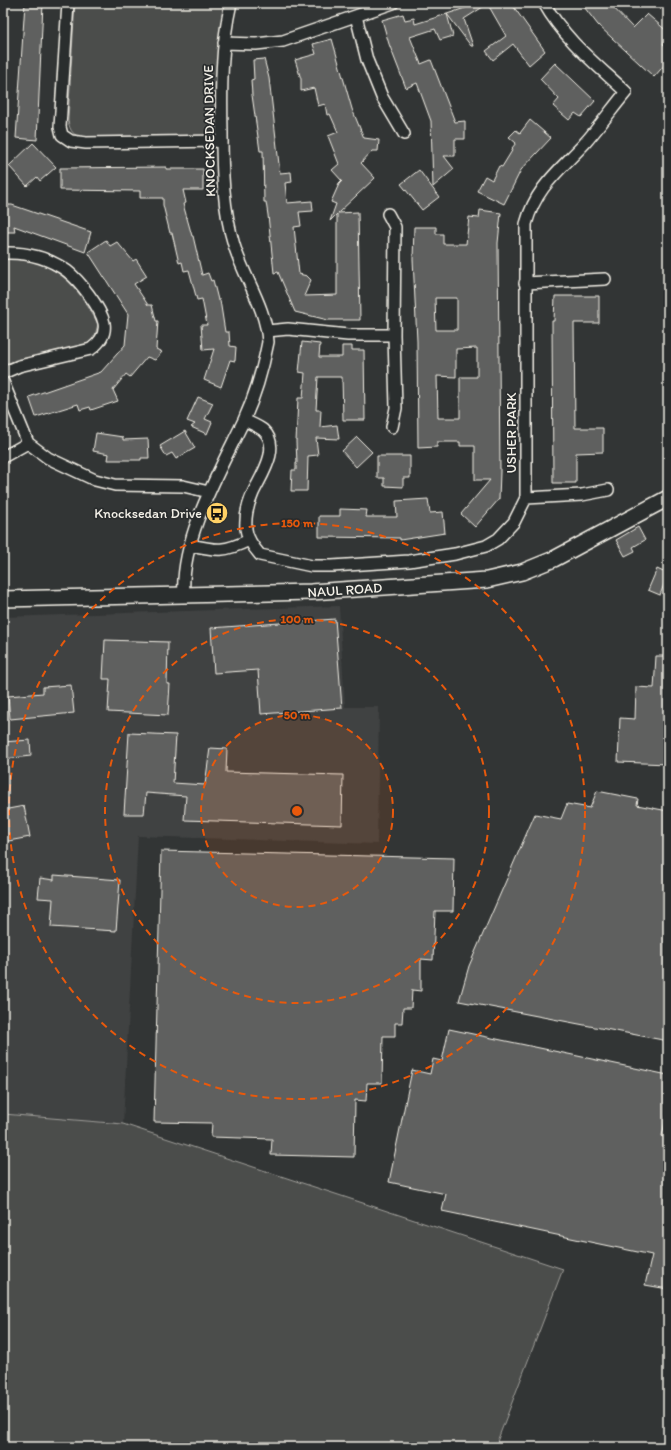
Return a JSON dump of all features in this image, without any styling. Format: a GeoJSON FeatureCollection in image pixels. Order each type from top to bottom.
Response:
{"type":"FeatureCollection","features":[{"type":"Feature","properties":{"kind":"main road","name":"NAUL ROAD"},"geometry":{"type":"LineString","coordinates":[[3,599],[311,592],[488,580],[522,572],[554,559],[668,498]]}},
{"type":"Feature","properties":{"kind":"street"},"geometry":{"type":"LineString","coordinates":[[68,3],[60,127],[62,135],[70,141],[93,143],[222,141]]}},
{"type":"Feature","properties":{"kind":"street","name":"KNOCKSEDAN DRIVE"},"geometry":{"type":"LineString","coordinates":[[184,595],[184,578],[191,545],[199,518],[209,492],[244,420],[256,388],[268,342],[262,310],[241,266],[234,244],[226,208],[222,141],[224,43],[231,3]]}},
{"type":"Feature","properties":{"kind":"street"},"geometry":{"type":"LineString","coordinates":[[224,43],[256,44],[283,41],[356,16],[381,5],[393,3]]}},
{"type":"Feature","properties":{"kind":"street","name":"USHER PARK"},"geometry":{"type":"LineString","coordinates":[[249,540],[260,555],[312,566],[409,561],[455,554],[486,546],[498,539],[514,522],[526,498],[526,224],[536,198],[554,173],[583,144],[626,92],[572,42],[559,27],[544,3]]}},
{"type":"Feature","properties":{"kind":"street"},"geometry":{"type":"LineString","coordinates":[[356,16],[367,60],[382,97],[404,134]]}},
{"type":"Feature","properties":{"kind":"street"},"geometry":{"type":"LineString","coordinates":[[388,214],[396,228],[394,335],[396,408],[392,427]]}},
{"type":"Feature","properties":{"kind":"street"},"geometry":{"type":"LineString","coordinates":[[3,253],[31,255],[54,263],[68,271],[88,294],[101,314],[104,324],[99,344],[91,349],[19,366],[3,373]]}},
{"type":"Feature","properties":{"kind":"street"},"geometry":{"type":"LineString","coordinates":[[525,283],[605,279]]}},
{"type":"Feature","properties":{"kind":"street"},"geometry":{"type":"LineString","coordinates":[[267,331],[288,329],[348,335],[394,335]]}},
{"type":"Feature","properties":{"kind":"street"},"geometry":{"type":"LineString","coordinates":[[3,382],[28,443],[48,458],[95,480],[115,485],[183,486],[209,492]]}},
{"type":"Feature","properties":{"kind":"street"},"geometry":{"type":"LineString","coordinates":[[191,545],[220,550],[232,548],[249,540],[246,530],[248,507],[267,464],[270,444],[263,430],[244,420]]}},
{"type":"Feature","properties":{"kind":"street"},"geometry":{"type":"LineString","coordinates":[[3,457],[28,443]]}},
{"type":"Feature","properties":{"kind":"street"},"geometry":{"type":"LineString","coordinates":[[526,498],[582,495],[608,490]]}},
{"type":"Feature","properties":{"kind":"shaded area"},"geometry":{"type":"Polygon","coordinates":[[[75,3],[227,3],[218,58],[214,133],[210,137],[85,139],[73,132],[68,120],[75,3]]]}},
{"type":"Feature","properties":{"kind":"shaded area"},"geometry":{"type":"Polygon","coordinates":[[[3,258],[21,259],[36,263],[61,275],[81,296],[98,324],[94,339],[85,345],[3,364],[3,258]]]}},
{"type":"Feature","properties":{"kind":"shaded area"},"geometry":{"type":"Polygon","coordinates":[[[339,606],[345,707],[379,707],[377,844],[138,836],[123,1124],[3,1114],[3,617],[339,606]]]}},
{"type":"Feature","properties":{"kind":"shaded area"},"geometry":{"type":"Polygon","coordinates":[[[3,1114],[123,1124],[563,1269],[495,1447],[3,1447],[3,1114]]]}},
{"type":"Feature","properties":{"kind":"building"},"geometry":{"type":"Polygon","coordinates":[[[25,3],[43,3],[37,140],[16,138],[25,3]]]}},
{"type":"Feature","properties":{"kind":"building"},"geometry":{"type":"Polygon","coordinates":[[[480,3],[485,3],[486,5],[464,19],[473,46],[471,46],[447,14],[480,3]]]}},
{"type":"Feature","properties":{"kind":"building"},"geometry":{"type":"Polygon","coordinates":[[[487,3],[511,3],[545,51],[529,65],[513,44],[493,60],[486,51],[506,36],[487,3]]]}},
{"type":"Feature","properties":{"kind":"building"},"geometry":{"type":"Polygon","coordinates":[[[581,3],[609,3],[633,28],[647,14],[668,32],[668,36],[663,44],[668,48],[668,61],[654,77],[598,25],[581,3]]]}},
{"type":"Feature","properties":{"kind":"building"},"geometry":{"type":"Polygon","coordinates":[[[403,14],[405,20],[414,18],[415,24],[447,14],[453,36],[440,40],[435,29],[410,37],[421,64],[431,60],[455,122],[465,121],[465,139],[455,139],[455,156],[444,156],[454,169],[433,187],[431,121],[417,83],[406,88],[389,44],[382,20],[403,14]]]}},
{"type":"Feature","properties":{"kind":"building"},"geometry":{"type":"Polygon","coordinates":[[[332,39],[352,109],[364,138],[379,140],[378,151],[372,151],[361,163],[375,178],[338,213],[358,212],[360,320],[328,320],[295,312],[278,272],[274,273],[268,215],[266,202],[264,202],[263,151],[260,151],[252,95],[251,80],[254,79],[253,60],[264,59],[269,78],[280,173],[291,172],[292,182],[285,183],[287,203],[312,201],[313,211],[299,212],[301,226],[294,227],[299,274],[307,276],[311,280],[304,296],[337,295],[337,214],[330,221],[336,204],[331,202],[339,184],[342,181],[332,170],[339,164],[328,136],[338,132],[330,114],[327,115],[325,104],[318,106],[314,88],[301,91],[301,79],[295,60],[316,54],[313,44],[332,39]]]}},
{"type":"Feature","properties":{"kind":"building"},"geometry":{"type":"Polygon","coordinates":[[[555,63],[595,101],[581,117],[575,113],[569,120],[553,106],[559,99],[540,79],[555,63]]]}},
{"type":"Feature","properties":{"kind":"building"},"geometry":{"type":"Polygon","coordinates":[[[530,120],[551,138],[521,170],[504,204],[477,191],[485,176],[492,180],[499,166],[502,167],[513,149],[512,148],[516,143],[509,137],[516,130],[520,133],[530,120]]]}},
{"type":"Feature","properties":{"kind":"building"},"geometry":{"type":"Polygon","coordinates":[[[33,143],[56,167],[40,181],[37,177],[27,186],[9,166],[33,143]]]}},
{"type":"Feature","properties":{"kind":"building"},"geometry":{"type":"Polygon","coordinates":[[[166,167],[166,169],[203,169],[203,190],[183,190],[186,203],[183,204],[193,236],[202,275],[208,273],[211,281],[213,280],[218,300],[220,300],[225,332],[229,332],[230,346],[236,347],[235,361],[230,360],[221,387],[204,380],[214,349],[203,350],[201,325],[207,325],[202,299],[197,300],[189,270],[184,271],[182,262],[179,263],[172,233],[170,233],[163,205],[163,198],[140,198],[140,191],[60,190],[60,168],[166,167]]]}},
{"type":"Feature","properties":{"kind":"building"},"geometry":{"type":"Polygon","coordinates":[[[419,170],[439,197],[422,210],[401,184],[419,170]]]}},
{"type":"Feature","properties":{"kind":"building"},"geometry":{"type":"Polygon","coordinates":[[[3,205],[12,205],[91,232],[85,252],[14,226],[15,232],[3,232],[3,205]]]}},
{"type":"Feature","properties":{"kind":"building"},"geometry":{"type":"Polygon","coordinates":[[[480,210],[501,213],[498,243],[500,472],[499,499],[475,527],[461,514],[490,480],[475,480],[475,446],[460,446],[460,442],[437,442],[437,447],[418,448],[417,341],[413,259],[414,227],[436,227],[436,234],[443,234],[443,244],[466,244],[469,217],[479,218],[480,210]],[[435,298],[436,330],[457,330],[457,298],[435,298]],[[477,348],[456,349],[456,377],[437,376],[438,418],[460,418],[460,377],[477,377],[477,348]]]}},
{"type":"Feature","properties":{"kind":"building"},"geometry":{"type":"Polygon","coordinates":[[[106,240],[110,246],[117,242],[133,261],[136,259],[147,276],[134,284],[148,305],[152,305],[156,321],[158,321],[156,349],[162,352],[155,360],[147,357],[130,377],[126,374],[113,390],[118,401],[91,410],[90,407],[80,410],[78,404],[36,417],[29,397],[101,372],[125,345],[128,314],[88,252],[106,240]]]}},
{"type":"Feature","properties":{"kind":"building"},"geometry":{"type":"Polygon","coordinates":[[[555,296],[599,296],[599,323],[574,323],[575,428],[603,428],[603,452],[576,453],[576,483],[553,483],[552,321],[554,321],[555,296]]]}},
{"type":"Feature","properties":{"kind":"building"},"geometry":{"type":"Polygon","coordinates":[[[302,342],[320,344],[319,357],[342,357],[342,346],[352,346],[352,350],[364,350],[365,420],[343,420],[342,377],[318,377],[316,410],[321,410],[320,427],[337,425],[339,439],[316,438],[318,455],[308,456],[307,491],[291,491],[292,470],[296,470],[297,463],[296,442],[298,398],[303,398],[305,373],[299,372],[302,342]]]}},
{"type":"Feature","properties":{"kind":"building"},"geometry":{"type":"Polygon","coordinates":[[[198,397],[213,403],[205,419],[212,422],[207,434],[191,427],[195,424],[187,421],[198,397]]]}},
{"type":"Feature","properties":{"kind":"building"},"geometry":{"type":"Polygon","coordinates":[[[185,431],[195,448],[176,459],[172,453],[166,456],[160,446],[185,431]]]}},
{"type":"Feature","properties":{"kind":"building"},"geometry":{"type":"Polygon","coordinates":[[[96,433],[123,437],[123,440],[148,439],[149,458],[141,458],[141,460],[108,460],[109,454],[93,451],[96,433]]]}},
{"type":"Feature","properties":{"kind":"building"},"geometry":{"type":"Polygon","coordinates":[[[357,437],[372,452],[356,467],[342,451],[357,437]]]}},
{"type":"Feature","properties":{"kind":"building"},"geometry":{"type":"Polygon","coordinates":[[[377,456],[410,456],[410,478],[403,478],[403,487],[384,486],[384,478],[377,478],[377,456]]]}},
{"type":"Feature","properties":{"kind":"building"},"geometry":{"type":"Polygon","coordinates":[[[428,499],[430,513],[443,512],[445,533],[400,540],[400,538],[319,537],[319,516],[340,516],[340,509],[367,510],[366,517],[397,517],[396,501],[428,499]]]}},
{"type":"Feature","properties":{"kind":"building"},"geometry":{"type":"Polygon","coordinates":[[[638,527],[645,540],[633,547],[635,551],[625,556],[616,540],[638,527]]]}},
{"type":"Feature","properties":{"kind":"building"},"geometry":{"type":"Polygon","coordinates":[[[657,569],[668,574],[660,595],[648,590],[657,569]]]}},
{"type":"Feature","properties":{"kind":"building"},"geometry":{"type":"Polygon","coordinates":[[[335,619],[342,708],[261,714],[258,670],[214,673],[211,628],[335,619]]]}},
{"type":"Feature","properties":{"kind":"building"},"geometry":{"type":"Polygon","coordinates":[[[105,640],[168,642],[167,684],[170,684],[168,715],[108,712],[110,679],[103,679],[105,640]]]}},
{"type":"Feature","properties":{"kind":"building"},"geometry":{"type":"Polygon","coordinates":[[[656,656],[668,656],[668,764],[618,762],[620,718],[635,719],[636,687],[654,688],[656,656]]]}},
{"type":"Feature","properties":{"kind":"building"},"geometry":{"type":"Polygon","coordinates":[[[71,685],[74,713],[10,719],[8,696],[43,693],[43,687],[71,685]]]}},
{"type":"Feature","properties":{"kind":"building"},"geometry":{"type":"Polygon","coordinates":[[[129,733],[176,735],[173,783],[205,785],[210,748],[227,749],[226,772],[343,775],[342,825],[184,820],[186,796],[146,793],[144,814],[124,814],[129,733]]]}},
{"type":"Feature","properties":{"kind":"building"},"geometry":{"type":"Polygon","coordinates":[[[30,740],[31,756],[3,759],[3,742],[30,740]]]}},
{"type":"Feature","properties":{"kind":"building"},"geometry":{"type":"Polygon","coordinates":[[[597,791],[638,799],[637,805],[668,811],[668,1041],[459,1001],[469,966],[535,814],[561,819],[567,804],[590,808],[597,791]]]}},
{"type":"Feature","properties":{"kind":"building"},"geometry":{"type":"Polygon","coordinates":[[[24,806],[30,837],[3,842],[3,810],[24,806]]]}},
{"type":"Feature","properties":{"kind":"building"},"geometry":{"type":"Polygon","coordinates":[[[161,851],[454,858],[453,911],[435,911],[433,960],[421,959],[421,991],[412,990],[411,1008],[403,1008],[402,1023],[395,1023],[395,1036],[383,1036],[382,1083],[367,1083],[366,1101],[355,1100],[354,1157],[271,1155],[272,1139],[211,1137],[212,1123],[154,1122],[161,851]]]}},
{"type":"Feature","properties":{"kind":"building"},"geometry":{"type":"Polygon","coordinates":[[[54,875],[120,880],[116,931],[51,927],[53,899],[38,898],[40,878],[54,880],[54,875]]]}},
{"type":"Feature","properties":{"kind":"building"},"geometry":{"type":"Polygon","coordinates":[[[449,1029],[668,1075],[668,1108],[662,1136],[668,1137],[668,1289],[645,1285],[652,1255],[442,1211],[446,1194],[389,1182],[412,1070],[430,1074],[433,1059],[442,1061],[449,1029]]]}},
{"type":"Feature","properties":{"kind":"place","name":"Knocksedan Drive"},"geometry":{"type":"Point","coordinates":[217,513]}}]}
